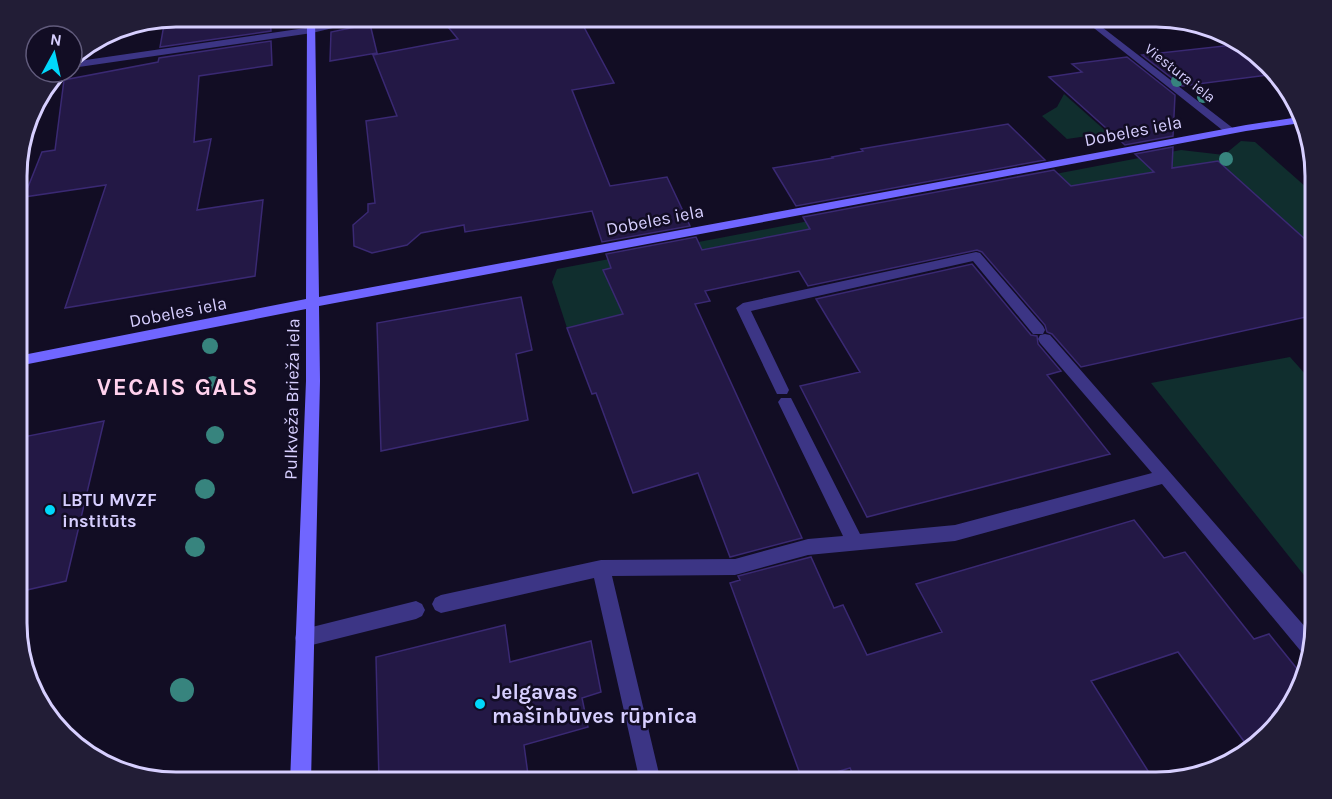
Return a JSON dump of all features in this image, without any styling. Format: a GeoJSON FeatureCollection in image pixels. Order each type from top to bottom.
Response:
{"type":"FeatureCollection","features":[{"type":"Feature","properties":{"kind":"street"},"geometry":{"type":"LineString","coordinates":[[84,63],[288,27]]}},
{"type":"Feature","properties":{"kind":"street","name":"Pulkveža Brieža iela"},"geometry":{"type":"LineString","coordinates":[[300,772],[313,304],[311,27]]}},
{"type":"Feature","properties":{"kind":"street","name":"Viestura iela"},"geometry":{"type":"LineString","coordinates":[[1098,27],[1230,131]]}},
{"type":"Feature","properties":{"kind":"street","name":"Dobeles iela"},"geometry":{"type":"LineString","coordinates":[[27,359],[352,295],[1294,121]]}},
{"type":"Feature","properties":{"kind":"street"},"geometry":{"type":"LineString","coordinates":[[855,542],[744,308],[976,256],[1041,335],[1304,640]]}},
{"type":"Feature","properties":{"kind":"street"},"geometry":{"type":"LineString","coordinates":[[441,604],[601,568],[735,567],[808,547],[955,533],[1164,476]]}},
{"type":"Feature","properties":{"kind":"street"},"geometry":{"type":"LineString","coordinates":[[601,568],[649,772]]}},
{"type":"Feature","properties":{"kind":"street"},"geometry":{"type":"LineString","coordinates":[[304,638],[416,610]]}},
{"type":"Feature","properties":{"kind":"green space"},"geometry":{"type":"Polygon","coordinates":[[[1064,94],[1108,133],[1067,139],[1042,116],[1057,107],[1064,94]]]}},
{"type":"Feature","properties":{"kind":"green space"},"geometry":{"type":"Polygon","coordinates":[[[1241,141],[1255,142],[1305,186],[1305,241],[1218,161],[967,204],[963,199],[604,270],[623,314],[567,328],[552,282],[557,269],[1181,150],[1224,155],[1241,141]]]}},
{"type":"Feature","properties":{"kind":"green space"},"geometry":{"type":"Polygon","coordinates":[[[1290,357],[1305,374],[1305,576],[1151,383],[1290,357]]]}},
{"type":"Feature","properties":{"kind":"building"},"geometry":{"type":"Polygon","coordinates":[[[271,27],[271,31],[160,47],[163,28],[271,27]]]}},
{"type":"Feature","properties":{"kind":"building"},"geometry":{"type":"Polygon","coordinates":[[[355,27],[371,27],[377,53],[330,61],[331,32],[355,27]]]}},
{"type":"Feature","properties":{"kind":"building"},"geometry":{"type":"Polygon","coordinates":[[[448,27],[584,27],[614,83],[572,90],[610,186],[667,177],[690,226],[602,242],[592,211],[465,232],[464,225],[421,233],[407,245],[372,253],[354,246],[353,225],[368,212],[368,204],[375,203],[366,121],[397,116],[373,55],[458,39],[448,27]]]}},
{"type":"Feature","properties":{"kind":"building"},"geometry":{"type":"Polygon","coordinates":[[[271,41],[272,65],[199,76],[194,142],[211,139],[197,210],[263,200],[255,276],[65,308],[106,185],[27,197],[27,190],[42,152],[55,150],[63,84],[84,84],[84,76],[158,62],[159,58],[271,41]]]}},
{"type":"Feature","properties":{"kind":"building"},"geometry":{"type":"Polygon","coordinates":[[[1227,46],[1247,58],[1265,75],[1182,86],[1142,55],[1227,46]]]}},
{"type":"Feature","properties":{"kind":"building"},"geometry":{"type":"Polygon","coordinates":[[[1127,57],[1175,95],[1173,136],[1125,145],[1049,77],[1082,72],[1072,64],[1127,57]]]}},
{"type":"Feature","properties":{"kind":"building"},"geometry":{"type":"Polygon","coordinates":[[[1008,124],[1045,160],[796,206],[773,168],[833,158],[863,151],[861,149],[1008,124]]]}},
{"type":"Feature","properties":{"kind":"building"},"geometry":{"type":"Polygon","coordinates":[[[1173,147],[1172,168],[1218,161],[1305,239],[1305,317],[1081,367],[1052,334],[1047,332],[1045,325],[982,252],[977,250],[808,286],[799,271],[705,291],[710,301],[695,304],[802,538],[730,557],[698,473],[633,493],[596,393],[592,394],[567,328],[623,314],[603,270],[611,268],[606,254],[696,237],[702,250],[810,229],[803,217],[1054,170],[1071,186],[1154,172],[1135,154],[1173,147]]]}},
{"type":"Feature","properties":{"kind":"building"},"geometry":{"type":"Polygon","coordinates":[[[972,264],[1031,335],[1037,336],[1038,344],[1061,371],[1047,375],[1110,454],[867,517],[800,386],[860,372],[816,299],[972,264]]]}},
{"type":"Feature","properties":{"kind":"building"},"geometry":{"type":"Polygon","coordinates":[[[521,297],[532,350],[516,354],[528,420],[381,451],[377,323],[521,297]]]}},
{"type":"Feature","properties":{"kind":"building","name":"LBTU MVZF institūts"},"geometry":{"type":"Polygon","coordinates":[[[104,421],[66,581],[27,590],[27,436],[104,421]]]}},
{"type":"Feature","properties":{"kind":"building"},"geometry":{"type":"Polygon","coordinates":[[[1134,520],[1164,558],[1185,552],[1254,639],[1269,634],[1297,669],[1290,689],[1274,714],[1245,742],[1178,652],[1091,681],[1149,772],[852,772],[850,768],[837,772],[799,772],[730,583],[740,580],[738,576],[811,557],[834,608],[843,605],[867,655],[942,632],[916,584],[1134,520]]]}},
{"type":"Feature","properties":{"kind":"building","name":"Jelgavas mašīnbūves rūpnīca"},"geometry":{"type":"Polygon","coordinates":[[[505,625],[510,662],[591,641],[601,692],[582,698],[588,727],[524,745],[528,772],[379,772],[376,657],[505,625]]]}},
{"type":"Feature","properties":{"kind":"place","name":"LBTU MVZF institūts"},"geometry":{"type":"Point","coordinates":[50,510]}},
{"type":"Feature","properties":{"kind":"place","name":"Jelgavas mašīnbūves rūpnīca"},"geometry":{"type":"Point","coordinates":[480,704]}},
{"type":"Feature","properties":{"kind":"district","name":"VECAIS GALS"},"geometry":{"type":"Point","coordinates":[178,387]}}]}
